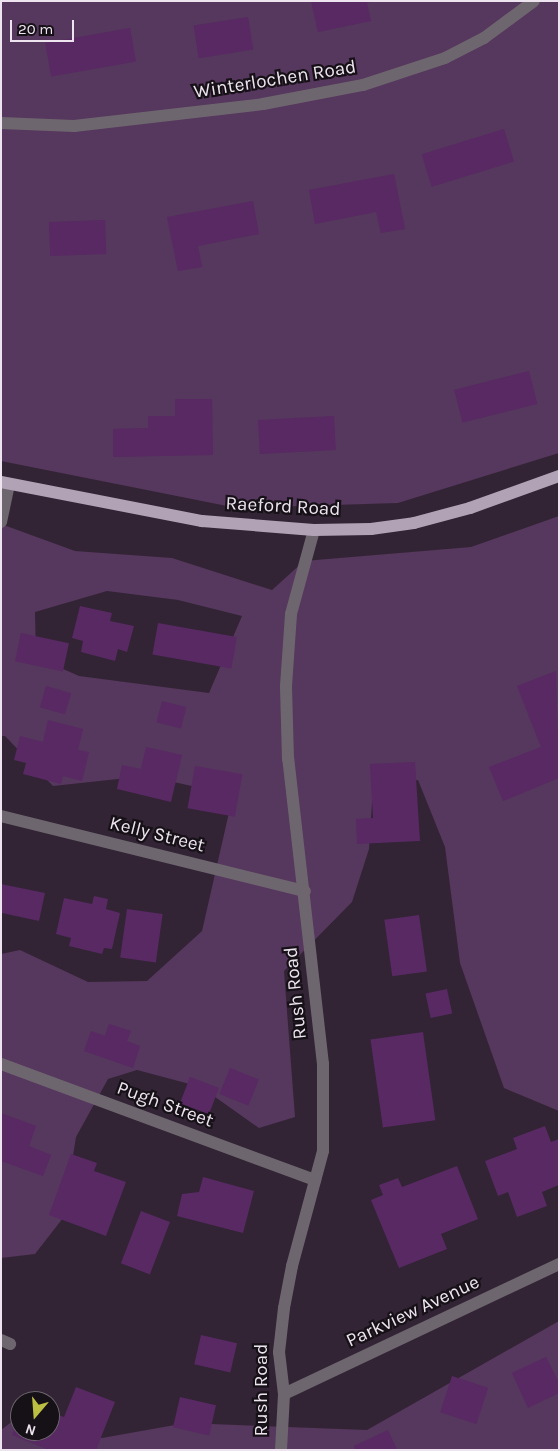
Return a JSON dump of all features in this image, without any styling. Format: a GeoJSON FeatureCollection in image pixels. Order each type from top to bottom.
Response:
{"type":"FeatureCollection","features":[{"type":"Feature","properties":{"kind":"main road","name":"Raeford Road"},"geometry":{"type":"LineString","coordinates":[[5,483],[202,521],[314,530],[371,529],[414,523],[559,476]]}},
{"type":"Feature","properties":{"kind":"street","name":"Winterlochen Road"},"geometry":{"type":"LineString","coordinates":[[1,123],[74,126],[263,104],[363,85],[445,58],[484,38],[534,1]]}},
{"type":"Feature","properties":{"kind":"street"},"geometry":{"type":"LineString","coordinates":[[1,522],[5,483]]}},
{"type":"Feature","properties":{"kind":"street","name":"Rush Road"},"geometry":{"type":"LineString","coordinates":[[281,1450],[284,1394],[280,1352],[284,1308],[323,1151],[323,1064],[305,890],[288,759],[286,686],[291,614],[314,530]]}},
{"type":"Feature","properties":{"kind":"street","name":"Kelly Street"},"geometry":{"type":"LineString","coordinates":[[1,816],[305,890]]}},
{"type":"Feature","properties":{"kind":"street","name":"Pugh Street"},"geometry":{"type":"LineString","coordinates":[[1,1064],[315,1180]]}},
{"type":"Feature","properties":{"kind":"street","name":"Parkview Avenue"},"geometry":{"type":"LineString","coordinates":[[284,1394],[559,1264]]}},
{"type":"Feature","properties":{"kind":"shaded area"},"geometry":{"type":"Polygon","coordinates":[[[1,1],[559,1],[559,453],[398,503],[237,508],[1,461],[1,1]]]}},
{"type":"Feature","properties":{"kind":"shaded area"},"geometry":{"type":"Polygon","coordinates":[[[559,516],[559,1111],[504,1088],[460,963],[445,847],[418,780],[373,788],[369,849],[352,902],[284,971],[295,1117],[259,1128],[201,1087],[137,1070],[108,1079],[76,1137],[63,1218],[35,1254],[1,1258],[1,954],[20,950],[88,982],[147,981],[202,931],[233,795],[146,776],[53,786],[5,736],[1,736],[1,524],[75,551],[172,558],[272,590],[304,561],[471,547],[559,516]],[[107,591],[35,612],[36,657],[79,676],[209,693],[242,616],[178,600],[107,591]]]}},
{"type":"Feature","properties":{"kind":"shaded area"},"geometry":{"type":"Polygon","coordinates":[[[559,1321],[559,1450],[1,1450],[1,1430],[10,1423],[10,1441],[60,1441],[60,1429],[102,1438],[186,1423],[367,1430],[559,1321]]]}},
{"type":"Feature","properties":{"kind":"building"},"geometry":{"type":"Polygon","coordinates":[[[311,1],[372,1],[367,3],[371,21],[318,32],[311,1]]]}},
{"type":"Feature","properties":{"kind":"building"},"geometry":{"type":"Polygon","coordinates":[[[248,17],[253,50],[199,58],[194,26],[248,17]]]}},
{"type":"Feature","properties":{"kind":"building"},"geometry":{"type":"Polygon","coordinates":[[[130,28],[136,61],[51,76],[45,43],[130,28]]]}},
{"type":"Feature","properties":{"kind":"building"},"geometry":{"type":"Polygon","coordinates":[[[504,129],[514,162],[432,187],[422,154],[504,129]]]}},
{"type":"Feature","properties":{"kind":"building"},"geometry":{"type":"Polygon","coordinates":[[[394,174],[405,229],[381,233],[376,212],[315,224],[309,190],[394,174]]]}},
{"type":"Feature","properties":{"kind":"building"},"geometry":{"type":"Polygon","coordinates":[[[253,201],[259,234],[198,246],[202,267],[178,271],[167,217],[253,201]]]}},
{"type":"Feature","properties":{"kind":"building"},"geometry":{"type":"Polygon","coordinates":[[[105,220],[106,254],[50,256],[49,222],[105,220]]]}},
{"type":"Feature","properties":{"kind":"building"},"geometry":{"type":"Polygon","coordinates":[[[529,371],[537,404],[463,423],[454,390],[529,371]]]}},
{"type":"Feature","properties":{"kind":"building"},"geometry":{"type":"Polygon","coordinates":[[[175,399],[212,399],[213,455],[113,457],[113,429],[148,428],[148,416],[175,416],[175,399]]]}},
{"type":"Feature","properties":{"kind":"building"},"geometry":{"type":"Polygon","coordinates":[[[334,416],[336,450],[260,454],[258,420],[334,416]]]}},
{"type":"Feature","properties":{"kind":"building"},"geometry":{"type":"Polygon","coordinates":[[[80,606],[112,613],[110,621],[134,626],[127,652],[118,649],[115,661],[81,652],[83,641],[72,638],[80,606]]]}},
{"type":"Feature","properties":{"kind":"building"},"geometry":{"type":"Polygon","coordinates":[[[158,623],[237,637],[231,668],[152,655],[158,623]]]}},
{"type":"Feature","properties":{"kind":"building"},"geometry":{"type":"Polygon","coordinates":[[[21,633],[69,643],[63,672],[15,661],[21,633]]]}},
{"type":"Feature","properties":{"kind":"building"},"geometry":{"type":"Polygon","coordinates":[[[556,671],[559,778],[503,801],[489,767],[541,747],[517,686],[556,671]]]}},
{"type":"Feature","properties":{"kind":"building"},"geometry":{"type":"Polygon","coordinates":[[[46,686],[71,693],[65,714],[40,707],[46,686]]]}},
{"type":"Feature","properties":{"kind":"building"},"geometry":{"type":"Polygon","coordinates":[[[162,701],[186,707],[181,728],[157,722],[162,701]]]}},
{"type":"Feature","properties":{"kind":"building"},"geometry":{"type":"Polygon","coordinates":[[[48,720],[83,729],[78,750],[89,752],[82,781],[63,776],[61,784],[23,774],[26,763],[14,760],[20,736],[43,742],[48,720]]]}},
{"type":"Feature","properties":{"kind":"building"},"geometry":{"type":"Polygon","coordinates":[[[146,747],[182,755],[171,802],[117,789],[122,765],[141,769],[146,747]]]}},
{"type":"Feature","properties":{"kind":"building"},"geometry":{"type":"Polygon","coordinates":[[[415,762],[420,841],[357,844],[356,819],[373,818],[370,764],[415,762]]]}},
{"type":"Feature","properties":{"kind":"building"},"geometry":{"type":"Polygon","coordinates":[[[195,766],[242,774],[235,817],[188,808],[195,766]]]}},
{"type":"Feature","properties":{"kind":"building"},"geometry":{"type":"Polygon","coordinates":[[[1,884],[45,893],[39,921],[2,913],[1,884]]]}},
{"type":"Feature","properties":{"kind":"building"},"geometry":{"type":"Polygon","coordinates":[[[94,896],[108,899],[106,909],[120,913],[112,949],[104,948],[102,954],[69,946],[71,938],[56,934],[64,898],[92,904],[94,896]]]}},
{"type":"Feature","properties":{"kind":"building"},"geometry":{"type":"Polygon","coordinates":[[[127,909],[163,914],[156,963],[120,958],[127,909]]]}},
{"type":"Feature","properties":{"kind":"building"},"geometry":{"type":"Polygon","coordinates":[[[419,915],[427,971],[392,976],[384,920],[419,915]]]}},
{"type":"Feature","properties":{"kind":"building"},"geometry":{"type":"Polygon","coordinates":[[[447,989],[452,1013],[431,1018],[425,994],[447,989]]]}},
{"type":"Feature","properties":{"kind":"building"},"geometry":{"type":"Polygon","coordinates":[[[109,1024],[131,1031],[127,1041],[140,1046],[133,1068],[84,1051],[91,1031],[105,1036],[109,1024]]]}},
{"type":"Feature","properties":{"kind":"building"},"geometry":{"type":"Polygon","coordinates":[[[423,1032],[435,1120],[383,1128],[371,1039],[423,1032]]]}},
{"type":"Feature","properties":{"kind":"building"},"geometry":{"type":"Polygon","coordinates":[[[230,1068],[259,1080],[248,1106],[220,1094],[230,1068]]]}},
{"type":"Feature","properties":{"kind":"building"},"geometry":{"type":"Polygon","coordinates":[[[190,1077],[219,1088],[209,1114],[180,1103],[190,1077]]]}},
{"type":"Feature","properties":{"kind":"building"},"geometry":{"type":"Polygon","coordinates":[[[1,1113],[36,1126],[29,1146],[51,1155],[43,1176],[1,1161],[1,1113]]]}},
{"type":"Feature","properties":{"kind":"building"},"geometry":{"type":"Polygon","coordinates":[[[545,1126],[551,1142],[559,1139],[559,1185],[542,1192],[547,1206],[517,1217],[508,1192],[498,1196],[485,1161],[517,1149],[513,1138],[545,1126]]]}},
{"type":"Feature","properties":{"kind":"building"},"geometry":{"type":"Polygon","coordinates":[[[71,1154],[97,1163],[94,1171],[126,1182],[106,1236],[49,1215],[71,1154]]]}},
{"type":"Feature","properties":{"kind":"building"},"geometry":{"type":"Polygon","coordinates":[[[457,1166],[478,1219],[441,1234],[447,1249],[399,1268],[371,1200],[383,1195],[379,1185],[398,1178],[402,1187],[457,1166]]]}},
{"type":"Feature","properties":{"kind":"building"},"geometry":{"type":"Polygon","coordinates":[[[203,1177],[254,1191],[243,1233],[177,1216],[182,1194],[199,1192],[203,1177]]]}},
{"type":"Feature","properties":{"kind":"building"},"geometry":{"type":"Polygon","coordinates":[[[141,1211],[170,1222],[150,1274],[121,1263],[141,1211]]]}},
{"type":"Feature","properties":{"kind":"building"},"geometry":{"type":"Polygon","coordinates":[[[201,1335],[237,1343],[230,1373],[194,1364],[201,1335]]]}},
{"type":"Feature","properties":{"kind":"building"},"geometry":{"type":"Polygon","coordinates":[[[546,1357],[559,1383],[559,1393],[528,1408],[512,1373],[546,1357]]]}},
{"type":"Feature","properties":{"kind":"building"},"geometry":{"type":"Polygon","coordinates":[[[452,1376],[488,1388],[476,1424],[440,1412],[452,1376]]]}},
{"type":"Feature","properties":{"kind":"building"},"geometry":{"type":"Polygon","coordinates":[[[76,1387],[115,1402],[96,1450],[49,1450],[27,1441],[60,1441],[60,1416],[64,1417],[76,1387]]]}},
{"type":"Feature","properties":{"kind":"building"},"geometry":{"type":"Polygon","coordinates":[[[180,1397],[216,1405],[209,1436],[173,1427],[180,1397]]]}},
{"type":"Feature","properties":{"kind":"building"},"geometry":{"type":"Polygon","coordinates":[[[388,1430],[397,1450],[355,1450],[354,1446],[388,1430]]]}}]}
